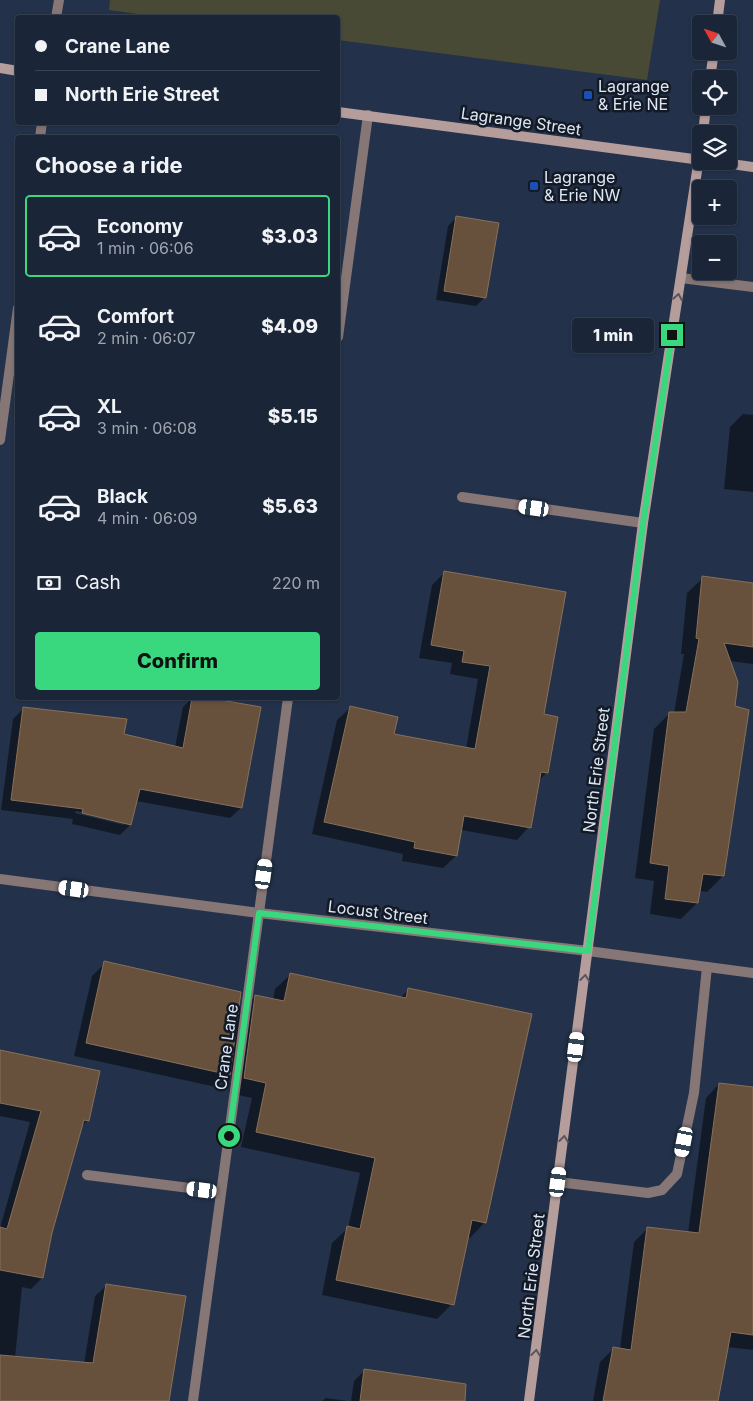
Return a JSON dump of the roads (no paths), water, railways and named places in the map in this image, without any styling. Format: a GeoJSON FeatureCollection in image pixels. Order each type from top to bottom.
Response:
{"type":"FeatureCollection","features":[{"type":"Feature","properties":{"kind":"street"},"geometry":{"type":"LineString","coordinates":[[56,15],[59,0]]}},
{"type":"Feature","properties":{"kind":"street"},"geometry":{"type":"LineString","coordinates":[[718,15],[720,0]]}},
{"type":"Feature","properties":{"kind":"street"},"geometry":{"type":"LineString","coordinates":[[0,68],[15,70]]}},
{"type":"Feature","properties":{"kind":"street","name":"Lagrange Street"},"geometry":{"type":"LineString","coordinates":[[340,112],[692,159]]}},
{"type":"Feature","properties":{"kind":"street"},"geometry":{"type":"LineString","coordinates":[[340,322],[368,116]]}},
{"type":"Feature","properties":{"kind":"street"},"geometry":{"type":"LineString","coordinates":[[737,165],[753,167]]}},
{"type":"Feature","properties":{"kind":"street","name":"North Erie Street"},"geometry":{"type":"LineString","coordinates":[[529,1401],[643,523],[698,170]]}},
{"type":"Feature","properties":{"kind":"street"},"geometry":{"type":"LineString","coordinates":[[681,278],[753,287]]}},
{"type":"Feature","properties":{"kind":"street"},"geometry":{"type":"LineString","coordinates":[[0,440],[15,330]]}},
{"type":"Feature","properties":{"kind":"street"},"geometry":{"type":"LineString","coordinates":[[462,497],[643,523]]}},
{"type":"Feature","properties":{"kind":"street","name":"Crane Lane"},"geometry":{"type":"LineString","coordinates":[[193,1401],[288,700]]}},
{"type":"Feature","properties":{"kind":"street","name":"Locust Street"},"geometry":{"type":"LineString","coordinates":[[0,879],[259,913],[588,951],[753,973]]}},
{"type":"Feature","properties":{"kind":"street"},"geometry":{"type":"LineString","coordinates":[[558,1182],[648,1194],[662,1190],[678,1174],[694,1093],[707,967]]}},
{"type":"Feature","properties":{"kind":"street"},"geometry":{"type":"LineString","coordinates":[[87,1175],[221,1192]]}},
{"type":"Feature","properties":{"kind":"place","name":"Lagrange & Erie NE"},"geometry":{"type":"Point","coordinates":[588,95]}},
{"type":"Feature","properties":{"kind":"place","name":"Lagrange & Erie NW"},"geometry":{"type":"Point","coordinates":[534,186]}}]}
